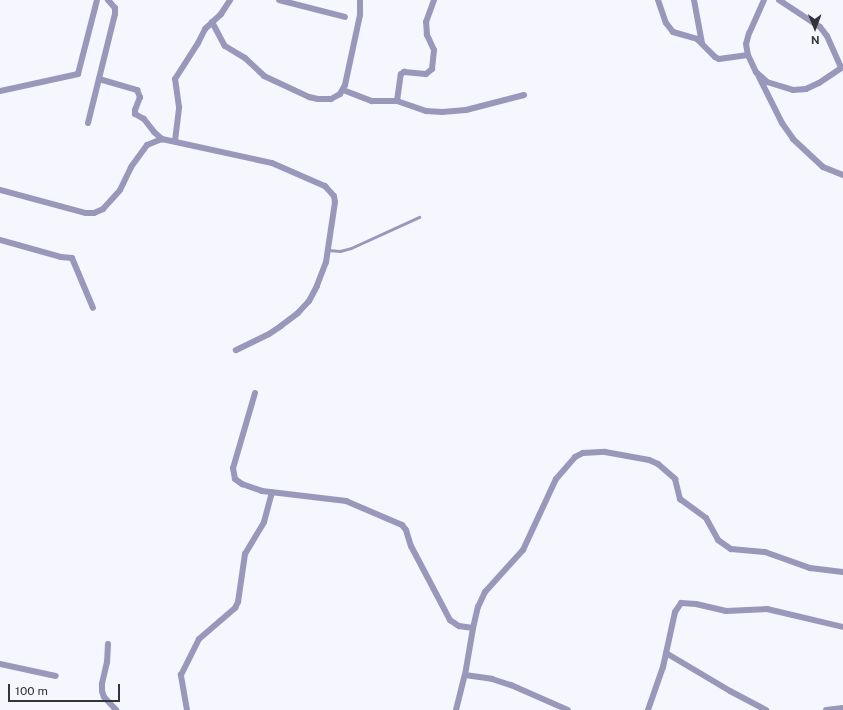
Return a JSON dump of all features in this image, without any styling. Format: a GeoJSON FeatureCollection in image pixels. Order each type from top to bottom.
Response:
{"type":"FeatureCollection","features":[{"type":"Feature","properties":{"kind":"street"},"geometry":{"type":"LineString","coordinates":[[0,91],[78,74],[97,0]]}},
{"type":"Feature","properties":{"kind":"street"},"geometry":{"type":"LineString","coordinates":[[88,123],[116,14],[115,8],[108,0]]}},
{"type":"Feature","properties":{"kind":"street"},"geometry":{"type":"LineString","coordinates":[[175,141],[179,107],[175,79],[198,43],[205,29],[222,14],[230,0]]}},
{"type":"Feature","properties":{"kind":"street"},"geometry":{"type":"LineString","coordinates":[[279,0],[345,17]]}},
{"type":"Feature","properties":{"kind":"street"},"geometry":{"type":"LineString","coordinates":[[212,22],[225,46],[240,54],[264,76],[318,99],[331,99],[343,90],[357,28],[360,0]]}},
{"type":"Feature","properties":{"kind":"street"},"geometry":{"type":"LineString","coordinates":[[397,101],[401,74],[404,72],[426,74],[432,69],[434,50],[427,35],[426,22],[434,0]]}},
{"type":"Feature","properties":{"kind":"street"},"geometry":{"type":"LineString","coordinates":[[658,0],[666,23],[673,32],[691,37],[702,44],[714,57],[720,58],[748,55]]}},
{"type":"Feature","properties":{"kind":"street"},"geometry":{"type":"LineString","coordinates":[[694,0],[702,44]]}},
{"type":"Feature","properties":{"kind":"street"},"geometry":{"type":"LineString","coordinates":[[764,0],[749,33],[746,44],[748,55],[782,123],[792,139],[823,167],[843,175]]}},
{"type":"Feature","properties":{"kind":"street"},"geometry":{"type":"LineString","coordinates":[[756,72],[767,82],[793,90],[806,89],[819,83],[842,67],[827,36],[820,28],[779,0]]}},
{"type":"Feature","properties":{"kind":"street"},"geometry":{"type":"LineString","coordinates":[[99,79],[130,86],[137,90],[140,97],[135,114],[144,119],[154,132],[162,139],[272,163],[325,186],[334,196],[335,202],[328,250],[322,274],[309,301],[298,313],[269,334],[236,350]]}},
{"type":"Feature","properties":{"kind":"street"},"geometry":{"type":"LineString","coordinates":[[343,90],[372,101],[397,101],[426,111],[454,112],[524,95]]}},
{"type":"Feature","properties":{"kind":"street"},"geometry":{"type":"LineString","coordinates":[[0,190],[86,213],[94,213],[102,209],[120,190],[131,167],[147,146],[162,139]]}},
{"type":"Feature","properties":{"kind":"street"},"geometry":{"type":"LineString","coordinates":[[0,240],[61,258],[72,258],[93,308]]}},
{"type":"Feature","properties":{"kind":"street"},"geometry":{"type":"LineString","coordinates":[[255,393],[232,474],[235,479],[242,484],[272,492],[346,501],[402,525],[406,530],[411,546],[450,620],[459,626],[472,628]]}},
{"type":"Feature","properties":{"kind":"street"},"geometry":{"type":"LineString","coordinates":[[456,710],[465,676],[472,628],[478,607],[485,592],[523,550],[556,479],[575,457],[593,451],[648,460],[662,467],[675,479],[680,499],[706,518],[718,540],[731,549],[765,552],[810,568],[843,572]]}},
{"type":"Feature","properties":{"kind":"street"},"geometry":{"type":"LineString","coordinates":[[187,710],[181,675],[200,639],[235,608],[238,602],[245,554],[264,522],[272,492]]}},
{"type":"Feature","properties":{"kind":"street"},"geometry":{"type":"LineString","coordinates":[[648,710],[666,653],[675,612],[681,603],[696,604],[726,611],[767,609],[843,627]]}},
{"type":"Feature","properties":{"kind":"street"},"geometry":{"type":"LineString","coordinates":[[108,644],[107,662],[102,691],[104,697],[116,710]]}},
{"type":"Feature","properties":{"kind":"street"},"geometry":{"type":"LineString","coordinates":[[666,653],[730,691],[766,710]]}},
{"type":"Feature","properties":{"kind":"street"},"geometry":{"type":"LineString","coordinates":[[0,664],[56,676]]}},
{"type":"Feature","properties":{"kind":"street"},"geometry":{"type":"LineString","coordinates":[[465,676],[492,679],[511,685],[567,710]]}},
{"type":"Feature","properties":{"kind":"street"},"geometry":{"type":"LineString","coordinates":[[826,710],[843,708]]}},
{"type":"Feature","properties":{"kind":"lane"},"geometry":{"type":"LineString","coordinates":[[328,250],[340,251],[351,248],[419,217]]}}]}
